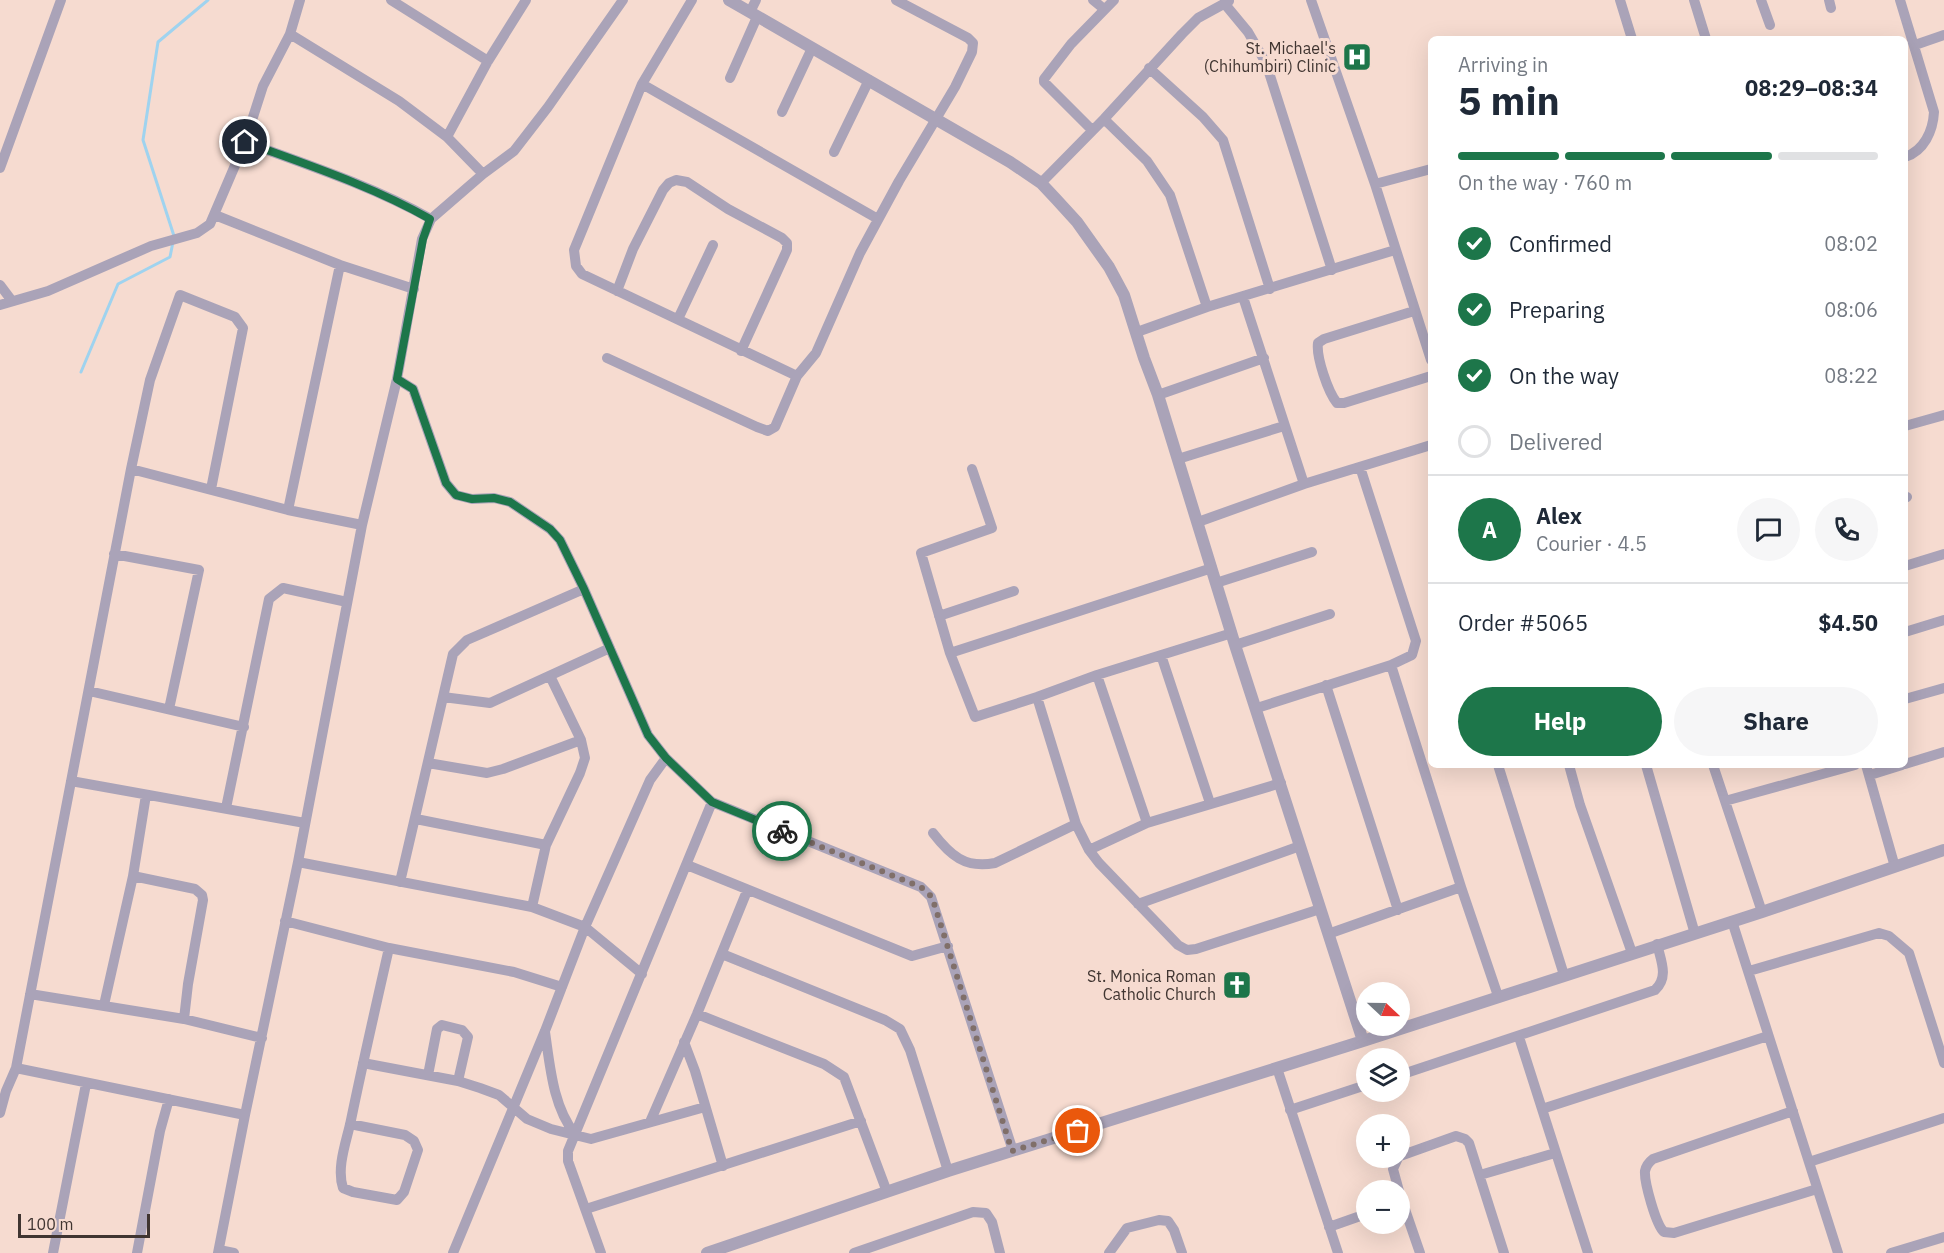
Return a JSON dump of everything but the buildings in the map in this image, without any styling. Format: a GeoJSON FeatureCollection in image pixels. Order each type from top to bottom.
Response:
{"type":"FeatureCollection","features":[{"type":"Feature","properties":{"kind":"street"},"geometry":{"type":"LineString","coordinates":[[0,168],[61,0]]}},
{"type":"Feature","properties":{"kind":"street"},"geometry":{"type":"LineString","coordinates":[[0,305],[48,291],[151,246],[197,233],[210,225],[245,142],[263,86],[290,34],[300,0]]}},
{"type":"Feature","properties":{"kind":"street"},"geometry":{"type":"LineString","coordinates":[[391,0],[488,61]]}},
{"type":"Feature","properties":{"kind":"street"},"geometry":{"type":"LineString","coordinates":[[447,137],[488,61],[526,0]]}},
{"type":"Feature","properties":{"kind":"street"},"geometry":{"type":"LineString","coordinates":[[234,1253],[218,1252],[298,861],[362,525],[397,379],[423,239],[430,219],[514,151],[548,107],[623,0]]}},
{"type":"Feature","properties":{"kind":"street"},"geometry":{"type":"LineString","coordinates":[[692,0],[642,84],[574,250],[576,266],[582,274],[797,376]]}},
{"type":"Feature","properties":{"kind":"street"},"geometry":{"type":"LineString","coordinates":[[729,0],[937,119],[1041,183],[1077,222],[1109,267],[1124,295],[1158,395],[1363,1041]]}},
{"type":"Feature","properties":{"kind":"street"},"geometry":{"type":"LineString","coordinates":[[730,78],[756,0]]}},
{"type":"Feature","properties":{"kind":"street"},"geometry":{"type":"LineString","coordinates":[[607,358],[757,427],[768,430],[775,426],[797,376],[816,352],[878,219],[937,119],[972,52],[973,43],[968,38],[896,0]]}},
{"type":"Feature","properties":{"kind":"street"},"geometry":{"type":"LineString","coordinates":[[1093,0],[1104,9]]}},
{"type":"Feature","properties":{"kind":"street"},"geometry":{"type":"LineString","coordinates":[[1092,130],[1044,82],[1044,79],[1071,44],[1114,0]]}},
{"type":"Feature","properties":{"kind":"street"},"geometry":{"type":"LineString","coordinates":[[1311,0],[1376,184],[1428,351]]}},
{"type":"Feature","properties":{"kind":"street"},"geometry":{"type":"LineString","coordinates":[[1620,0],[1631,36]]}},
{"type":"Feature","properties":{"kind":"street"},"geometry":{"type":"LineString","coordinates":[[1694,0],[1705,36]]}},
{"type":"Feature","properties":{"kind":"street"},"geometry":{"type":"LineString","coordinates":[[1761,0],[1770,24]]}},
{"type":"Feature","properties":{"kind":"street"},"geometry":{"type":"LineString","coordinates":[[1900,0],[1939,111],[1922,146],[1908,156]]}},
{"type":"Feature","properties":{"kind":"street"},"geometry":{"type":"LineString","coordinates":[[1041,183],[1104,119],[1209,4],[1227,2],[1266,63],[1332,270]]}},
{"type":"Feature","properties":{"kind":"street"},"geometry":{"type":"LineString","coordinates":[[290,34],[399,101],[447,137],[483,174]]}},
{"type":"Feature","properties":{"kind":"street"},"geometry":{"type":"LineString","coordinates":[[1915,45],[1944,35]]}},
{"type":"Feature","properties":{"kind":"street"},"geometry":{"type":"LineString","coordinates":[[782,112],[812,48]]}},
{"type":"Feature","properties":{"kind":"street"},"geometry":{"type":"LineString","coordinates":[[1149,68],[1203,117],[1223,140],[1270,289]]}},
{"type":"Feature","properties":{"kind":"street"},"geometry":{"type":"LineString","coordinates":[[834,152],[869,80]]}},
{"type":"Feature","properties":{"kind":"street"},"geometry":{"type":"LineString","coordinates":[[642,84],[878,219]]}},
{"type":"Feature","properties":{"kind":"street"},"geometry":{"type":"LineString","coordinates":[[1104,119],[1147,161],[1170,195],[1207,307]]}},
{"type":"Feature","properties":{"kind":"street"},"geometry":{"type":"LineString","coordinates":[[245,142],[340,177],[401,203],[430,219]]}},
{"type":"Feature","properties":{"kind":"street"},"geometry":{"type":"LineString","coordinates":[[1376,184],[1428,170]]}},
{"type":"Feature","properties":{"kind":"street"},"geometry":{"type":"LineString","coordinates":[[617,291],[633,249],[663,190],[669,183],[676,180],[687,182],[787,243],[787,250],[741,351]]}},
{"type":"Feature","properties":{"kind":"street"},"geometry":{"type":"LineString","coordinates":[[215,215],[340,265],[414,289]]}},
{"type":"Feature","properties":{"kind":"street"},"geometry":{"type":"LineString","coordinates":[[678,319],[713,245]]}},
{"type":"Feature","properties":{"kind":"street"},"geometry":{"type":"LineString","coordinates":[[1137,332],[1207,307],[1395,250]]}},
{"type":"Feature","properties":{"kind":"street"},"geometry":{"type":"LineString","coordinates":[[288,510],[340,265]]}},
{"type":"Feature","properties":{"kind":"street"},"geometry":{"type":"LineString","coordinates":[[0,285],[12,301]]}},
{"type":"Feature","properties":{"kind":"street"},"geometry":{"type":"LineString","coordinates":[[0,1113],[16,1068],[114,555],[150,380],[180,295],[235,317],[243,328],[211,489]]}},
{"type":"Feature","properties":{"kind":"street"},"geometry":{"type":"LineString","coordinates":[[1243,297],[1304,484]]}},
{"type":"Feature","properties":{"kind":"street"},"geometry":{"type":"LineString","coordinates":[[1414,311],[1324,339],[1318,343],[1317,349],[1333,398],[1337,403],[1344,403],[1428,377]]}},
{"type":"Feature","properties":{"kind":"street"},"geometry":{"type":"LineString","coordinates":[[1158,395],[1264,358]]}},
{"type":"Feature","properties":{"kind":"street"},"geometry":{"type":"LineString","coordinates":[[397,379],[413,389],[446,483],[456,495],[472,499],[494,498],[510,502],[535,517],[560,540],[648,735],[666,758],[712,802],[921,887],[932,897],[1012,1151]]}},
{"type":"Feature","properties":{"kind":"street"},"geometry":{"type":"LineString","coordinates":[[1908,425],[1944,415]]}},
{"type":"Feature","properties":{"kind":"street"},"geometry":{"type":"LineString","coordinates":[[1178,459],[1284,426]]}},
{"type":"Feature","properties":{"kind":"street"},"geometry":{"type":"LineString","coordinates":[[1198,522],[1304,484],[1428,447]]}},
{"type":"Feature","properties":{"kind":"street"},"geometry":{"type":"LineString","coordinates":[[1257,708],[1391,665],[1412,655],[1416,641],[1360,467]]}},
{"type":"Feature","properties":{"kind":"street"},"geometry":{"type":"LineString","coordinates":[[131,469],[288,510],[362,525]]}},
{"type":"Feature","properties":{"kind":"street"},"geometry":{"type":"LineString","coordinates":[[972,469],[992,528],[921,553],[950,653],[975,717],[1161,655],[1330,614]]}},
{"type":"Feature","properties":{"kind":"street"},"geometry":{"type":"LineString","coordinates":[[1216,583],[1312,552]]}},
{"type":"Feature","properties":{"kind":"street"},"geometry":{"type":"LineString","coordinates":[[1908,565],[1944,554]]}},
{"type":"Feature","properties":{"kind":"street"},"geometry":{"type":"LineString","coordinates":[[114,555],[199,570],[169,709]]}},
{"type":"Feature","properties":{"kind":"street"},"geometry":{"type":"LineString","coordinates":[[950,653],[1212,568]]}},
{"type":"Feature","properties":{"kind":"street"},"geometry":{"type":"LineString","coordinates":[[226,808],[269,599],[284,588],[347,602]]}},
{"type":"Feature","properties":{"kind":"street"},"geometry":{"type":"LineString","coordinates":[[400,882],[453,654],[467,640],[584,589]]}},
{"type":"Feature","properties":{"kind":"street"},"geometry":{"type":"LineString","coordinates":[[939,616],[1014,591]]}},
{"type":"Feature","properties":{"kind":"street"},"geometry":{"type":"LineString","coordinates":[[1908,631],[1944,620]]}},
{"type":"Feature","properties":{"kind":"street"},"geometry":{"type":"LineString","coordinates":[[443,696],[490,703],[610,648]]}},
{"type":"Feature","properties":{"kind":"street"},"geometry":{"type":"LineString","coordinates":[[1161,655],[1210,803]]}},
{"type":"Feature","properties":{"kind":"street"},"geometry":{"type":"LineString","coordinates":[[1391,665],[1498,996]]}},
{"type":"Feature","properties":{"kind":"street"},"geometry":{"type":"LineString","coordinates":[[1097,675],[1147,824]]}},
{"type":"Feature","properties":{"kind":"street"},"geometry":{"type":"LineString","coordinates":[[532,907],[546,844],[585,759],[581,740],[550,676]]}},
{"type":"Feature","properties":{"kind":"street"},"geometry":{"type":"LineString","coordinates":[[1326,685],[1398,910]]}},
{"type":"Feature","properties":{"kind":"street"},"geometry":{"type":"LineString","coordinates":[[1908,698],[1944,688]]}},
{"type":"Feature","properties":{"kind":"street"},"geometry":{"type":"LineString","coordinates":[[89,691],[244,727]]}},
{"type":"Feature","properties":{"kind":"street"},"geometry":{"type":"LineString","coordinates":[[1037,697],[1076,824],[1089,850],[1178,945],[1187,950],[1196,949],[1320,909]]}},
{"type":"Feature","properties":{"kind":"street"},"geometry":{"type":"LineString","coordinates":[[428,763],[487,773],[581,740]]}},
{"type":"Feature","properties":{"kind":"street"},"geometry":{"type":"LineString","coordinates":[[1908,764],[1944,752]]}},
{"type":"Feature","properties":{"kind":"street"},"geometry":{"type":"LineString","coordinates":[[453,1253],[545,1031],[585,927],[650,780],[666,758]]}},
{"type":"Feature","properties":{"kind":"street"},"geometry":{"type":"LineString","coordinates":[[1499,768],[1564,975]]}},
{"type":"Feature","properties":{"kind":"street"},"geometry":{"type":"LineString","coordinates":[[1570,768],[1580,805],[1632,953]]}},
{"type":"Feature","properties":{"kind":"street"},"geometry":{"type":"LineString","coordinates":[[1647,768],[1695,933]]}},
{"type":"Feature","properties":{"kind":"street"},"geometry":{"type":"LineString","coordinates":[[1714,768],[1762,912]]}},
{"type":"Feature","properties":{"kind":"street"},"geometry":{"type":"LineString","coordinates":[[1725,801],[1844,768]]}},
{"type":"Feature","properties":{"kind":"street"},"geometry":{"type":"LineString","coordinates":[[1868,770],[1895,867]]}},
{"type":"Feature","properties":{"kind":"street"},"geometry":{"type":"LineString","coordinates":[[71,781],[305,823]]}},
{"type":"Feature","properties":{"kind":"street"},"geometry":{"type":"LineString","coordinates":[[1089,850],[1147,824],[1281,783]]}},
{"type":"Feature","properties":{"kind":"street"},"geometry":{"type":"LineString","coordinates":[[104,1005],[133,876],[146,795]]}},
{"type":"Feature","properties":{"kind":"street"},"geometry":{"type":"LineString","coordinates":[[601,1253],[567,1156],[712,802]]}},
{"type":"Feature","properties":{"kind":"street"},"geometry":{"type":"LineString","coordinates":[[416,819],[546,844]]}},
{"type":"Feature","properties":{"kind":"street"},"geometry":{"type":"LineString","coordinates":[[933,833],[957,858],[981,866],[995,864],[1076,824]]}},
{"type":"Feature","properties":{"kind":"street"},"geometry":{"type":"LineString","coordinates":[[1138,904],[1300,846]]}},
{"type":"Feature","properties":{"kind":"street"},"geometry":{"type":"LineString","coordinates":[[707,1253],[948,1171],[1363,1041],[1657,944],[1762,912],[1944,850]]}},
{"type":"Feature","properties":{"kind":"street"},"geometry":{"type":"LineString","coordinates":[[298,861],[532,907],[585,927],[642,974]]}},
{"type":"Feature","properties":{"kind":"street"},"geometry":{"type":"LineString","coordinates":[[687,865],[912,956],[948,946]]}},
{"type":"Feature","properties":{"kind":"street"},"geometry":{"type":"LineString","coordinates":[[133,876],[195,888],[202,895],[184,1019]]}},
{"type":"Feature","properties":{"kind":"street"},"geometry":{"type":"LineString","coordinates":[[1328,934],[1461,887]]}},
{"type":"Feature","properties":{"kind":"street"},"geometry":{"type":"LineString","coordinates":[[650,1122],[747,891]]}},
{"type":"Feature","properties":{"kind":"street"},"geometry":{"type":"LineString","coordinates":[[285,921],[389,948],[514,972],[562,987]]}},
{"type":"Feature","properties":{"kind":"street"},"geometry":{"type":"LineString","coordinates":[[1732,921],[1838,1253]]}},
{"type":"Feature","properties":{"kind":"street"},"geometry":{"type":"LineString","coordinates":[[1749,971],[1879,933],[1889,936],[1909,952],[1944,1063]]}},
{"type":"Feature","properties":{"kind":"street"},"geometry":{"type":"LineString","coordinates":[[1410,1072],[1655,990],[1660,986],[1664,975],[1657,944]]}},
{"type":"Feature","properties":{"kind":"street"},"geometry":{"type":"LineString","coordinates":[[350,1124],[405,1135],[414,1141],[418,1150],[404,1192],[397,1200],[353,1192],[343,1188],[340,1178],[350,1124],[389,948]]}},
{"type":"Feature","properties":{"kind":"street"},"geometry":{"type":"LineString","coordinates":[[722,954],[885,1020],[900,1029],[910,1050],[948,1171]]}},
{"type":"Feature","properties":{"kind":"street"},"geometry":{"type":"LineString","coordinates":[[30,994],[184,1019],[262,1038]]}},
{"type":"Feature","properties":{"kind":"street"},"geometry":{"type":"LineString","coordinates":[[697,1014],[824,1064],[844,1077],[887,1192]]}},
{"type":"Feature","properties":{"kind":"street"},"geometry":{"type":"LineString","coordinates":[[428,1076],[437,1029],[442,1025],[462,1030],[468,1037],[458,1081]]}},
{"type":"Feature","properties":{"kind":"street"},"geometry":{"type":"LineString","coordinates":[[545,1031],[552,1075],[564,1121],[575,1134]]}},
{"type":"Feature","properties":{"kind":"street"},"geometry":{"type":"LineString","coordinates":[[1542,1108],[1768,1036]]}},
{"type":"Feature","properties":{"kind":"street"},"geometry":{"type":"LineString","coordinates":[[1519,1037],[1588,1253]]}},
{"type":"Feature","properties":{"kind":"street"},"geometry":{"type":"LineString","coordinates":[[684,1042],[723,1166]]}},
{"type":"Feature","properties":{"kind":"street"},"geometry":{"type":"LineString","coordinates":[[363,1063],[458,1081],[499,1095],[527,1119],[551,1129],[591,1139],[705,1107]]}},
{"type":"Feature","properties":{"kind":"street"},"geometry":{"type":"LineString","coordinates":[[16,1068],[245,1115]]}},
{"type":"Feature","properties":{"kind":"street"},"geometry":{"type":"LineString","coordinates":[[1277,1068],[1338,1253]]}},
{"type":"Feature","properties":{"kind":"street"},"geometry":{"type":"LineString","coordinates":[[53,1253],[86,1084]]}},
{"type":"Feature","properties":{"kind":"street"},"geometry":{"type":"LineString","coordinates":[[1290,1110],[1356,1088]]}},
{"type":"Feature","properties":{"kind":"street"},"geometry":{"type":"LineString","coordinates":[[137,1253],[160,1131],[169,1099]]}},
{"type":"Feature","properties":{"kind":"street"},"geometry":{"type":"LineString","coordinates":[[1793,1111],[1649,1162],[1645,1174],[1658,1224],[1664,1232],[1674,1233],[1817,1189]]}},
{"type":"Feature","properties":{"kind":"street"},"geometry":{"type":"LineString","coordinates":[[1809,1162],[1944,1118]]}},
{"type":"Feature","properties":{"kind":"street"},"geometry":{"type":"LineString","coordinates":[[586,1209],[861,1121]]}},
{"type":"Feature","properties":{"kind":"street"},"geometry":{"type":"LineString","coordinates":[[1410,1153],[1456,1136],[1469,1143],[1504,1253]]}},
{"type":"Feature","properties":{"kind":"street"},"geometry":{"type":"LineString","coordinates":[[1480,1175],[1555,1153]]}},
{"type":"Feature","properties":{"kind":"street"},"geometry":{"type":"LineString","coordinates":[[854,1253],[973,1212],[986,1213],[992,1222],[1000,1253]]}},
{"type":"Feature","properties":{"kind":"street"},"geometry":{"type":"LineString","coordinates":[[1329,1227],[1356,1218]]}},
{"type":"Feature","properties":{"kind":"street"},"geometry":{"type":"LineString","coordinates":[[1109,1253],[1127,1228],[1159,1220],[1168,1221],[1174,1230],[1182,1253]]}},
{"type":"Feature","properties":{"kind":"street"},"geometry":{"type":"LineString","coordinates":[[1410,1226],[1420,1253]]}},
{"type":"Feature","properties":{"kind":"street"},"geometry":{"type":"LineString","coordinates":[[1891,1253],[1921,1249],[1944,1237]]}},
{"type":"Feature","properties":{"kind":"waterway"},"geometry":{"type":"LineString","coordinates":[[174,236],[143,140],[158,42],[208,0]]}},
{"type":"Feature","properties":{"kind":"waterway"},"geometry":{"type":"LineString","coordinates":[[81,372],[118,284],[170,257],[173,242]]}},
{"type":"Feature","properties":{"kind":"way so far"},"geometry":{"type":"LineString","coordinates":[[782,831],[921,887],[932,897],[1012,1151],[1078,1131]]}},
{"type":"Feature","properties":{"kind":"place","name":"St. Michael's (Chihumbiri) Clinic"},"geometry":{"type":"Point","coordinates":[1357,57]}},
{"type":"Feature","properties":{"kind":"place","name":"St. Monica Roman Catholic Church"},"geometry":{"type":"Point","coordinates":[1237,985]}},
{"type":"Feature","properties":{"kind":"route"},"geometry":{"type":"LineString","coordinates":[[245,142],[340,177],[401,203],[430,219],[423,239],[397,379],[413,389],[446,483],[456,495],[472,499],[494,498],[510,502],[550,529],[560,540],[584,589],[648,735],[666,758],[712,802],[782,831]]}}]}
